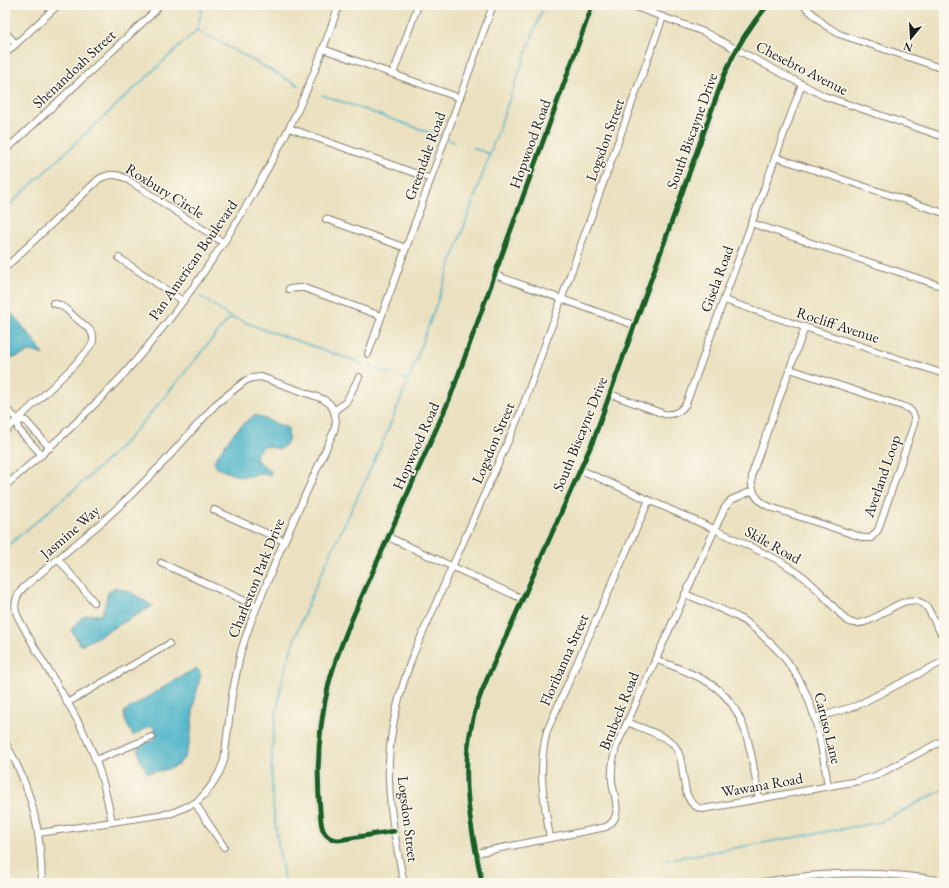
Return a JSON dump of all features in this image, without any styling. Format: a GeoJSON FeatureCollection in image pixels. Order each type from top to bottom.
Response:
{"type":"FeatureCollection","features":[{"type":"Feature","properties":{"kind":"street"},"geometry":{"type":"LineString","coordinates":[[5,54],[58,5]]}},
{"type":"Feature","properties":{"kind":"street","name":"Shenandoah Street"},"geometry":{"type":"LineString","coordinates":[[5,151],[155,11],[159,5]]}},
{"type":"Feature","properties":{"kind":"street","name":"Pan American Boulevard"},"geometry":{"type":"LineString","coordinates":[[5,486],[50,448],[86,413],[124,373],[184,301],[224,243],[249,202],[289,128],[323,49],[339,5]]}},
{"type":"Feature","properties":{"kind":"street"},"geometry":{"type":"LineString","coordinates":[[393,74],[418,5]]}},
{"type":"Feature","properties":{"kind":"street","name":"Greendale Road"},"geometry":{"type":"LineString","coordinates":[[381,316],[494,5]]}},
{"type":"Feature","properties":{"kind":"street","name":"Hopwood Road"},"geometry":{"type":"LineString","coordinates":[[394,831],[348,840],[331,838],[324,832],[322,826],[319,788],[320,742],[322,720],[332,671],[344,636],[450,398],[593,5]]}},
{"type":"Feature","properties":{"kind":"street","name":"Chesebro Avenue"},"geometry":{"type":"LineString","coordinates":[[630,5],[704,32],[840,103],[944,137]]}},
{"type":"Feature","properties":{"kind":"street","name":"South Biscayne Drive"},"geometry":{"type":"LineString","coordinates":[[482,883],[468,809],[466,786],[470,729],[482,692],[522,599],[581,470],[610,394],[722,82],[736,49],[753,23],[768,5]]}},
{"type":"Feature","properties":{"kind":"street"},"geometry":{"type":"LineString","coordinates":[[803,5],[825,25],[839,34],[944,69]]}},
{"type":"Feature","properties":{"kind":"street"},"geometry":{"type":"LineString","coordinates":[[937,5],[944,7]]}},
{"type":"Feature","properties":{"kind":"street","name":"Logsdon Street"},"geometry":{"type":"LineString","coordinates":[[404,883],[394,831],[389,791],[390,742],[400,690],[413,654],[520,414],[663,17]]}},
{"type":"Feature","properties":{"kind":"street"},"geometry":{"type":"LineString","coordinates":[[5,32],[16,44]]}},
{"type":"Feature","properties":{"kind":"street"},"geometry":{"type":"LineString","coordinates":[[323,49],[460,98]]}},
{"type":"Feature","properties":{"kind":"street","name":"Gisela Road"},"geometry":{"type":"LineString","coordinates":[[610,394],[664,414],[673,414],[682,409],[688,401],[802,84]]}},
{"type":"Feature","properties":{"kind":"street"},"geometry":{"type":"LineString","coordinates":[[289,128],[431,179]]}},
{"type":"Feature","properties":{"kind":"street"},"geometry":{"type":"LineString","coordinates":[[775,157],[944,213]]}},
{"type":"Feature","properties":{"kind":"street","name":"Roxbury Circle"},"geometry":{"type":"LineString","coordinates":[[5,268],[99,179],[112,174],[126,178],[224,243]]}},
{"type":"Feature","properties":{"kind":"street"},"geometry":{"type":"LineString","coordinates":[[326,218],[406,248]]}},
{"type":"Feature","properties":{"kind":"street"},"geometry":{"type":"LineString","coordinates":[[751,223],[944,287]]}},
{"type":"Feature","properties":{"kind":"street"},"geometry":{"type":"LineString","coordinates":[[119,258],[184,301]]}},
{"type":"Feature","properties":{"kind":"street"},"geometry":{"type":"LineString","coordinates":[[495,275],[634,325]]}},
{"type":"Feature","properties":{"kind":"street"},"geometry":{"type":"LineString","coordinates":[[289,290],[299,288],[306,289],[381,316],[368,354]]}},
{"type":"Feature","properties":{"kind":"street","name":"Rocliff Avenue"},"geometry":{"type":"LineString","coordinates":[[724,300],[944,374]]}},
{"type":"Feature","properties":{"kind":"street"},"geometry":{"type":"LineString","coordinates":[[5,430],[18,420],[64,375],[93,343],[93,337],[87,327],[64,306],[53,303]]}},
{"type":"Feature","properties":{"kind":"street"},"geometry":{"type":"LineString","coordinates":[[752,491],[751,483],[753,471],[804,327]]}},
{"type":"Feature","properties":{"kind":"street","name":"Averland Loop"},"geometry":{"type":"LineString","coordinates":[[752,491],[760,502],[770,507],[864,538],[871,538],[878,530],[914,424],[914,415],[909,408],[790,369]]}},
{"type":"Feature","properties":{"kind":"street","name":"Jasmine Way"},"geometry":{"type":"LineString","coordinates":[[112,822],[104,785],[96,760],[82,729],[18,618],[15,607],[16,599],[20,592],[127,499],[164,462],[216,404],[247,379],[254,377],[264,378],[320,398],[330,404],[334,411]]}},
{"type":"Feature","properties":{"kind":"street"},"geometry":{"type":"LineString","coordinates":[[334,411],[346,402],[359,377]]}},
{"type":"Feature","properties":{"kind":"street"},"geometry":{"type":"LineString","coordinates":[[5,408],[18,420],[26,421],[50,448]]}},
{"type":"Feature","properties":{"kind":"street","name":"Charleston Park Drive"},"geometry":{"type":"LineString","coordinates":[[38,833],[172,812],[195,802],[204,795],[211,786],[225,756],[230,704],[243,644],[256,606],[335,427],[336,419],[334,411]]}},
{"type":"Feature","properties":{"kind":"street"},"geometry":{"type":"LineString","coordinates":[[18,420],[18,429],[42,455]]}},
{"type":"Feature","properties":{"kind":"street","name":"Skile Road"},"geometry":{"type":"LineString","coordinates":[[581,470],[769,554],[790,567],[818,590],[850,623],[861,624],[907,601],[916,600],[924,603],[927,607],[944,639]]}},
{"type":"Feature","properties":{"kind":"street","name":"Brubeck Road"},"geometry":{"type":"LineString","coordinates":[[476,853],[606,827],[614,821],[617,812],[612,782],[612,764],[616,747],[724,508],[731,500],[752,491]]}},
{"type":"Feature","properties":{"kind":"street","name":"Floribanna Street"},"geometry":{"type":"LineString","coordinates":[[550,838],[541,775],[542,753],[547,731],[649,500]]}},
{"type":"Feature","properties":{"kind":"street"},"geometry":{"type":"LineString","coordinates":[[214,510],[284,541]]}},
{"type":"Feature","properties":{"kind":"street"},"geometry":{"type":"LineString","coordinates":[[388,537],[522,599]]}},
{"type":"Feature","properties":{"kind":"street"},"geometry":{"type":"LineString","coordinates":[[58,559],[94,602]]}},
{"type":"Feature","properties":{"kind":"street"},"geometry":{"type":"LineString","coordinates":[[161,563],[256,606]]}},
{"type":"Feature","properties":{"kind":"street","name":"Caruso Lane"},"geometry":{"type":"LineString","coordinates":[[685,594],[741,619],[776,647],[789,662],[801,680],[815,718],[828,786]]}},
{"type":"Feature","properties":{"kind":"street"},"geometry":{"type":"LineString","coordinates":[[67,703],[169,644]]}},
{"type":"Feature","properties":{"kind":"street"},"geometry":{"type":"LineString","coordinates":[[655,659],[706,681],[719,690],[734,707],[741,720],[748,740],[759,799]]}},
{"type":"Feature","properties":{"kind":"street"},"geometry":{"type":"LineString","coordinates":[[815,718],[856,706],[944,661]]}},
{"type":"Feature","properties":{"kind":"street","name":"Wawana Road"},"geometry":{"type":"LineString","coordinates":[[627,722],[666,739],[674,745],[679,753],[689,801],[696,807],[707,809],[828,786],[858,782],[944,740]]}},
{"type":"Feature","properties":{"kind":"street"},"geometry":{"type":"LineString","coordinates":[[96,760],[152,737]]}},
{"type":"Feature","properties":{"kind":"street"},"geometry":{"type":"LineString","coordinates":[[5,742],[25,782],[34,810],[38,833],[42,883]]}},
{"type":"Feature","properties":{"kind":"street"},"geometry":{"type":"LineString","coordinates":[[195,802],[224,847]]}},
{"type":"Feature","properties":{"kind":"street"},"geometry":{"type":"LineString","coordinates":[[759,883],[804,876],[855,873],[896,875],[944,881]]}},
{"type":"Feature","properties":{"kind":"water"},"geometry":{"type":"Polygon","coordinates":[[[5,305],[38,345],[43,355],[32,351],[17,357],[5,358],[5,305]]]}},
{"type":"Feature","properties":{"kind":"water"},"geometry":{"type":"Polygon","coordinates":[[[255,415],[288,428],[289,435],[286,445],[280,449],[264,446],[257,453],[256,460],[270,470],[271,474],[268,475],[258,473],[243,477],[217,468],[214,461],[223,448],[237,430],[255,415]]]}},
{"type":"Feature","properties":{"kind":"water"},"geometry":{"type":"Polygon","coordinates":[[[115,587],[130,592],[153,606],[81,646],[71,630],[86,615],[101,615],[108,592],[115,587]]]}},
{"type":"Feature","properties":{"kind":"water"},"geometry":{"type":"Polygon","coordinates":[[[197,668],[201,675],[194,705],[190,740],[185,756],[180,763],[174,767],[147,773],[140,759],[137,746],[155,739],[155,729],[151,726],[133,736],[125,720],[124,712],[197,668]]]}},
{"type":"Feature","properties":{"kind":"waterway"},"geometry":{"type":"LineString","coordinates":[[5,209],[197,30],[203,5]]}},
{"type":"Feature","properties":{"kind":"waterway"},"geometry":{"type":"LineString","coordinates":[[285,883],[272,793],[272,757],[275,721],[286,666],[314,591],[372,467],[402,396],[544,5]]}},
{"type":"Feature","properties":{"kind":"waterway"},"geometry":{"type":"LineString","coordinates":[[197,30],[298,85]]}},
{"type":"Feature","properties":{"kind":"waterway"},"geometry":{"type":"LineString","coordinates":[[322,95],[443,137]]}},
{"type":"Feature","properties":{"kind":"waterway"},"geometry":{"type":"LineString","coordinates":[[446,139],[455,142]]}},
{"type":"Feature","properties":{"kind":"waterway"},"geometry":{"type":"LineString","coordinates":[[473,148],[490,154]]}},
{"type":"Feature","properties":{"kind":"waterway"},"geometry":{"type":"LineString","coordinates":[[200,296],[231,318]]}},
{"type":"Feature","properties":{"kind":"waterway"},"geometry":{"type":"LineString","coordinates":[[5,548],[81,484],[124,443],[231,318],[238,319],[361,363]]}},
{"type":"Feature","properties":{"kind":"waterway"},"geometry":{"type":"LineString","coordinates":[[370,367],[391,374]]}},
{"type":"Feature","properties":{"kind":"waterway"},"geometry":{"type":"LineString","coordinates":[[401,378],[408,380]]}},
{"type":"Feature","properties":{"kind":"waterway"},"geometry":{"type":"LineString","coordinates":[[667,860],[881,822],[944,789]]}},
{"type":"Feature","properties":{"kind":"cycle path"},"geometry":{"type":"LineString","coordinates":[[394,831],[339,840],[328,837],[325,834],[321,821],[318,762],[323,714],[329,683],[338,653],[350,624],[450,398],[593,5]]}},
{"type":"Feature","properties":{"kind":"cycle path"},"geometry":{"type":"LineString","coordinates":[[482,883],[471,825],[467,786],[468,747],[472,722],[478,703],[487,679],[593,441],[725,73],[744,37],[768,5]]}}]}
